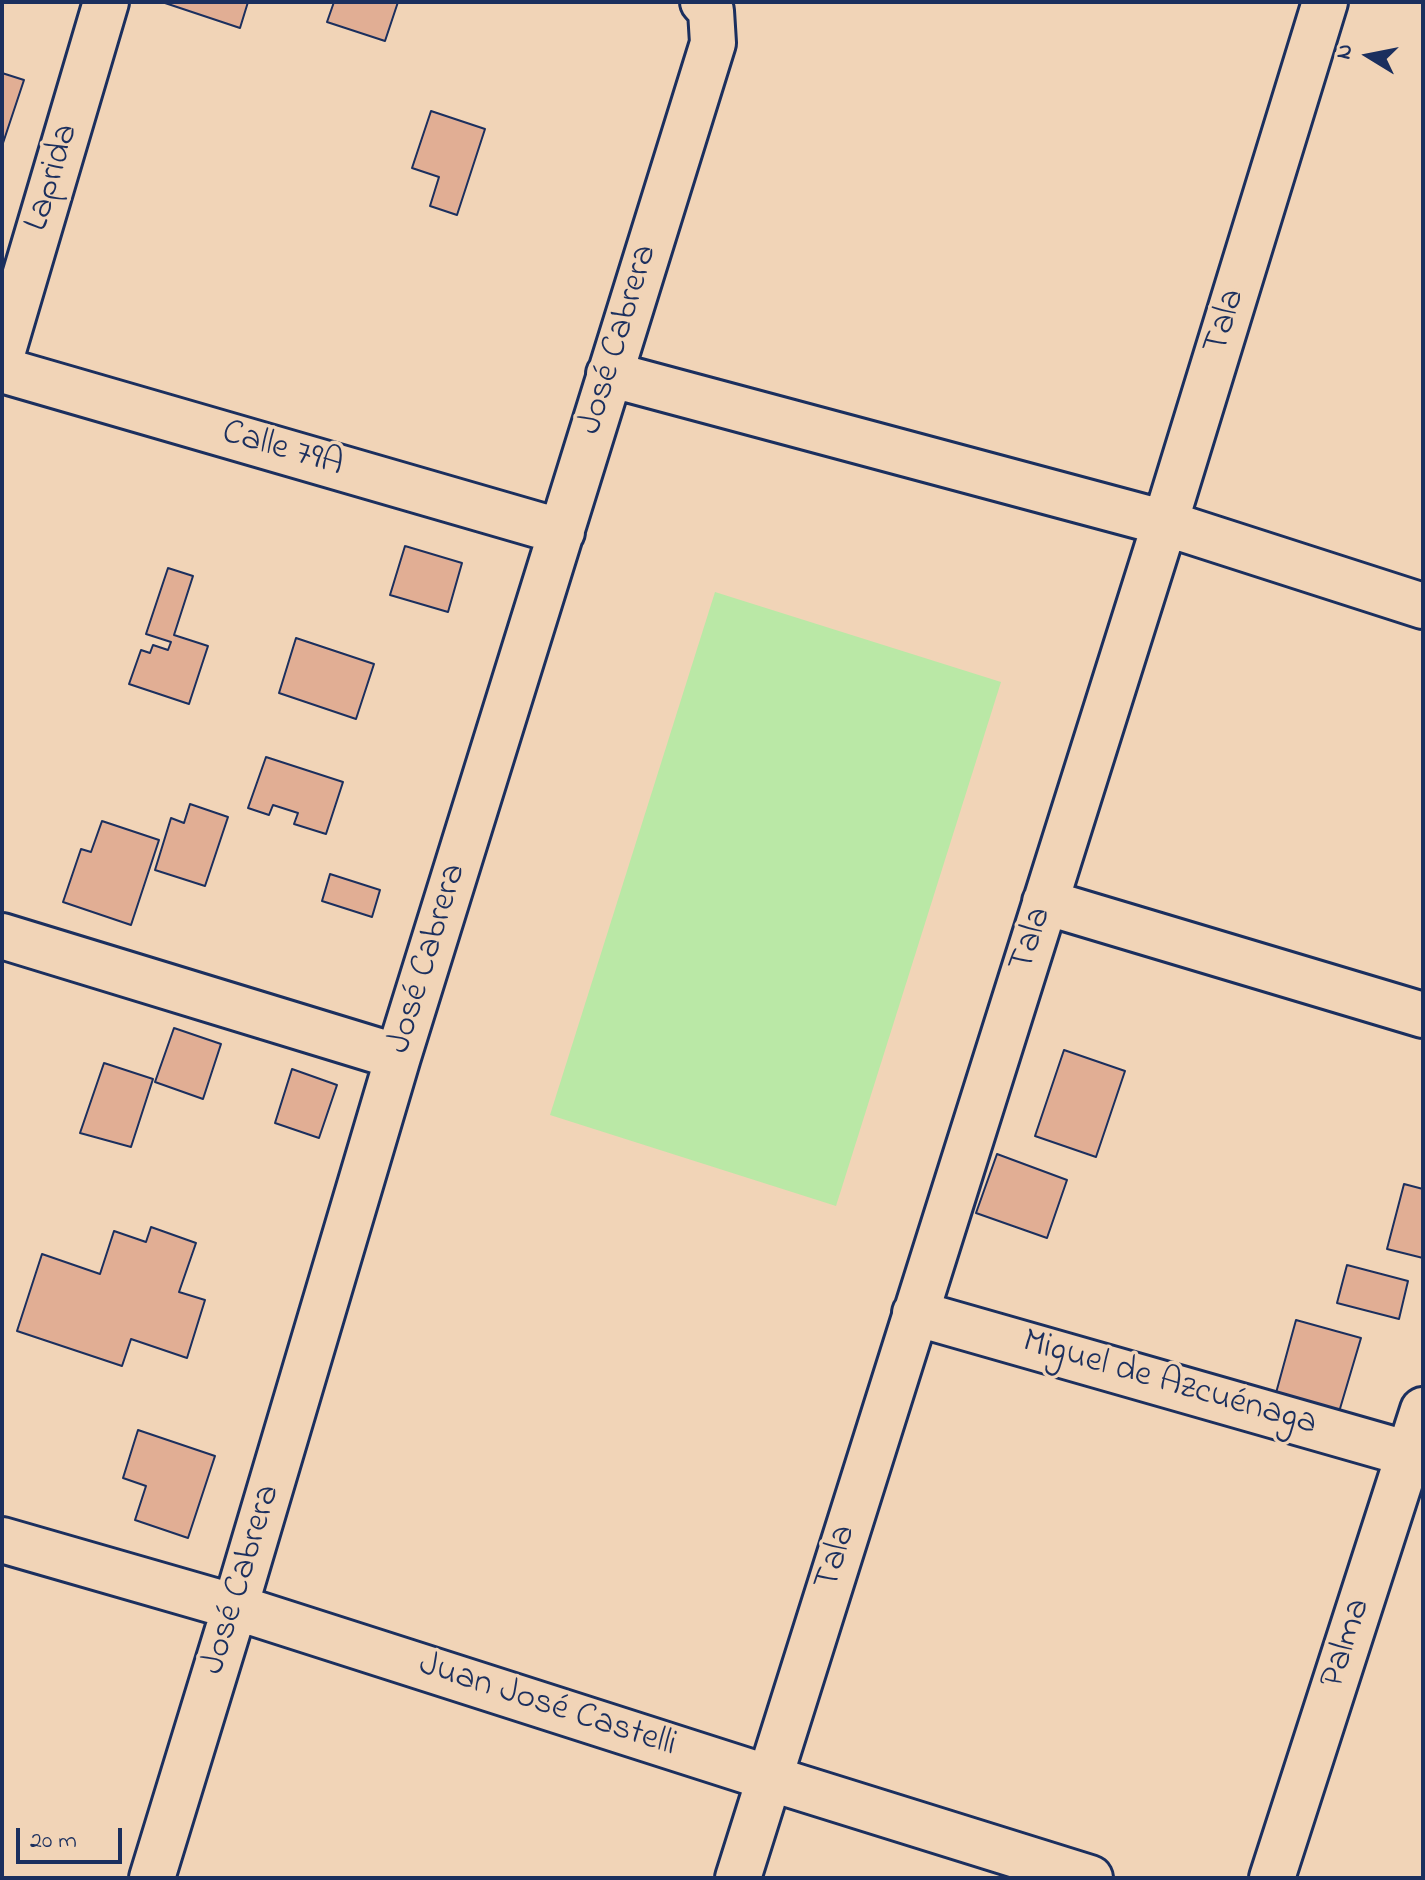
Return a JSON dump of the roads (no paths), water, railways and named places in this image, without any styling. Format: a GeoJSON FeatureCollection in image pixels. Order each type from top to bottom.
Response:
{"type":"FeatureCollection","features":[{"type":"Feature","properties":{"kind":"street","name":"Laprida"},"geometry":{"type":"LineString","coordinates":[[2,354],[106,2]]}},
{"type":"Feature","properties":{"kind":"street","name":"Tala"},"geometry":{"type":"LineString","coordinates":[[738,1878],[1165,523],[1325,2]]}},
{"type":"Feature","properties":{"kind":"street","name":"José Cabrera"},"geometry":{"type":"LineString","coordinates":[[152,1878],[398,1057],[562,532],[708,22]]}},
{"type":"Feature","properties":{"kind":"street","name":"Calle 79A"},"geometry":{"type":"LineString","coordinates":[[2,370],[562,532]]}},
{"type":"Feature","properties":{"kind":"street"},"geometry":{"type":"LineString","coordinates":[[609,374],[1165,523],[1423,606]]}},
{"type":"Feature","properties":{"kind":"street"},"geometry":{"type":"LineString","coordinates":[[1045,902],[1423,1015]]}},
{"type":"Feature","properties":{"kind":"street"},"geometry":{"type":"LineString","coordinates":[[2,936],[398,1057]]}},
{"type":"Feature","properties":{"kind":"street","name":"Miguel de Azcuénaga"},"geometry":{"type":"LineString","coordinates":[[915,1313],[1416,1456]]}},
{"type":"Feature","properties":{"kind":"street","name":"Palma"},"geometry":{"type":"LineString","coordinates":[[1272,1878],[1416,1456],[1423,1410]]}},
{"type":"Feature","properties":{"kind":"street","name":"Juan José Castelli"},"geometry":{"type":"LineString","coordinates":[[2,1540],[235,1607],[1090,1878]]}}]}
